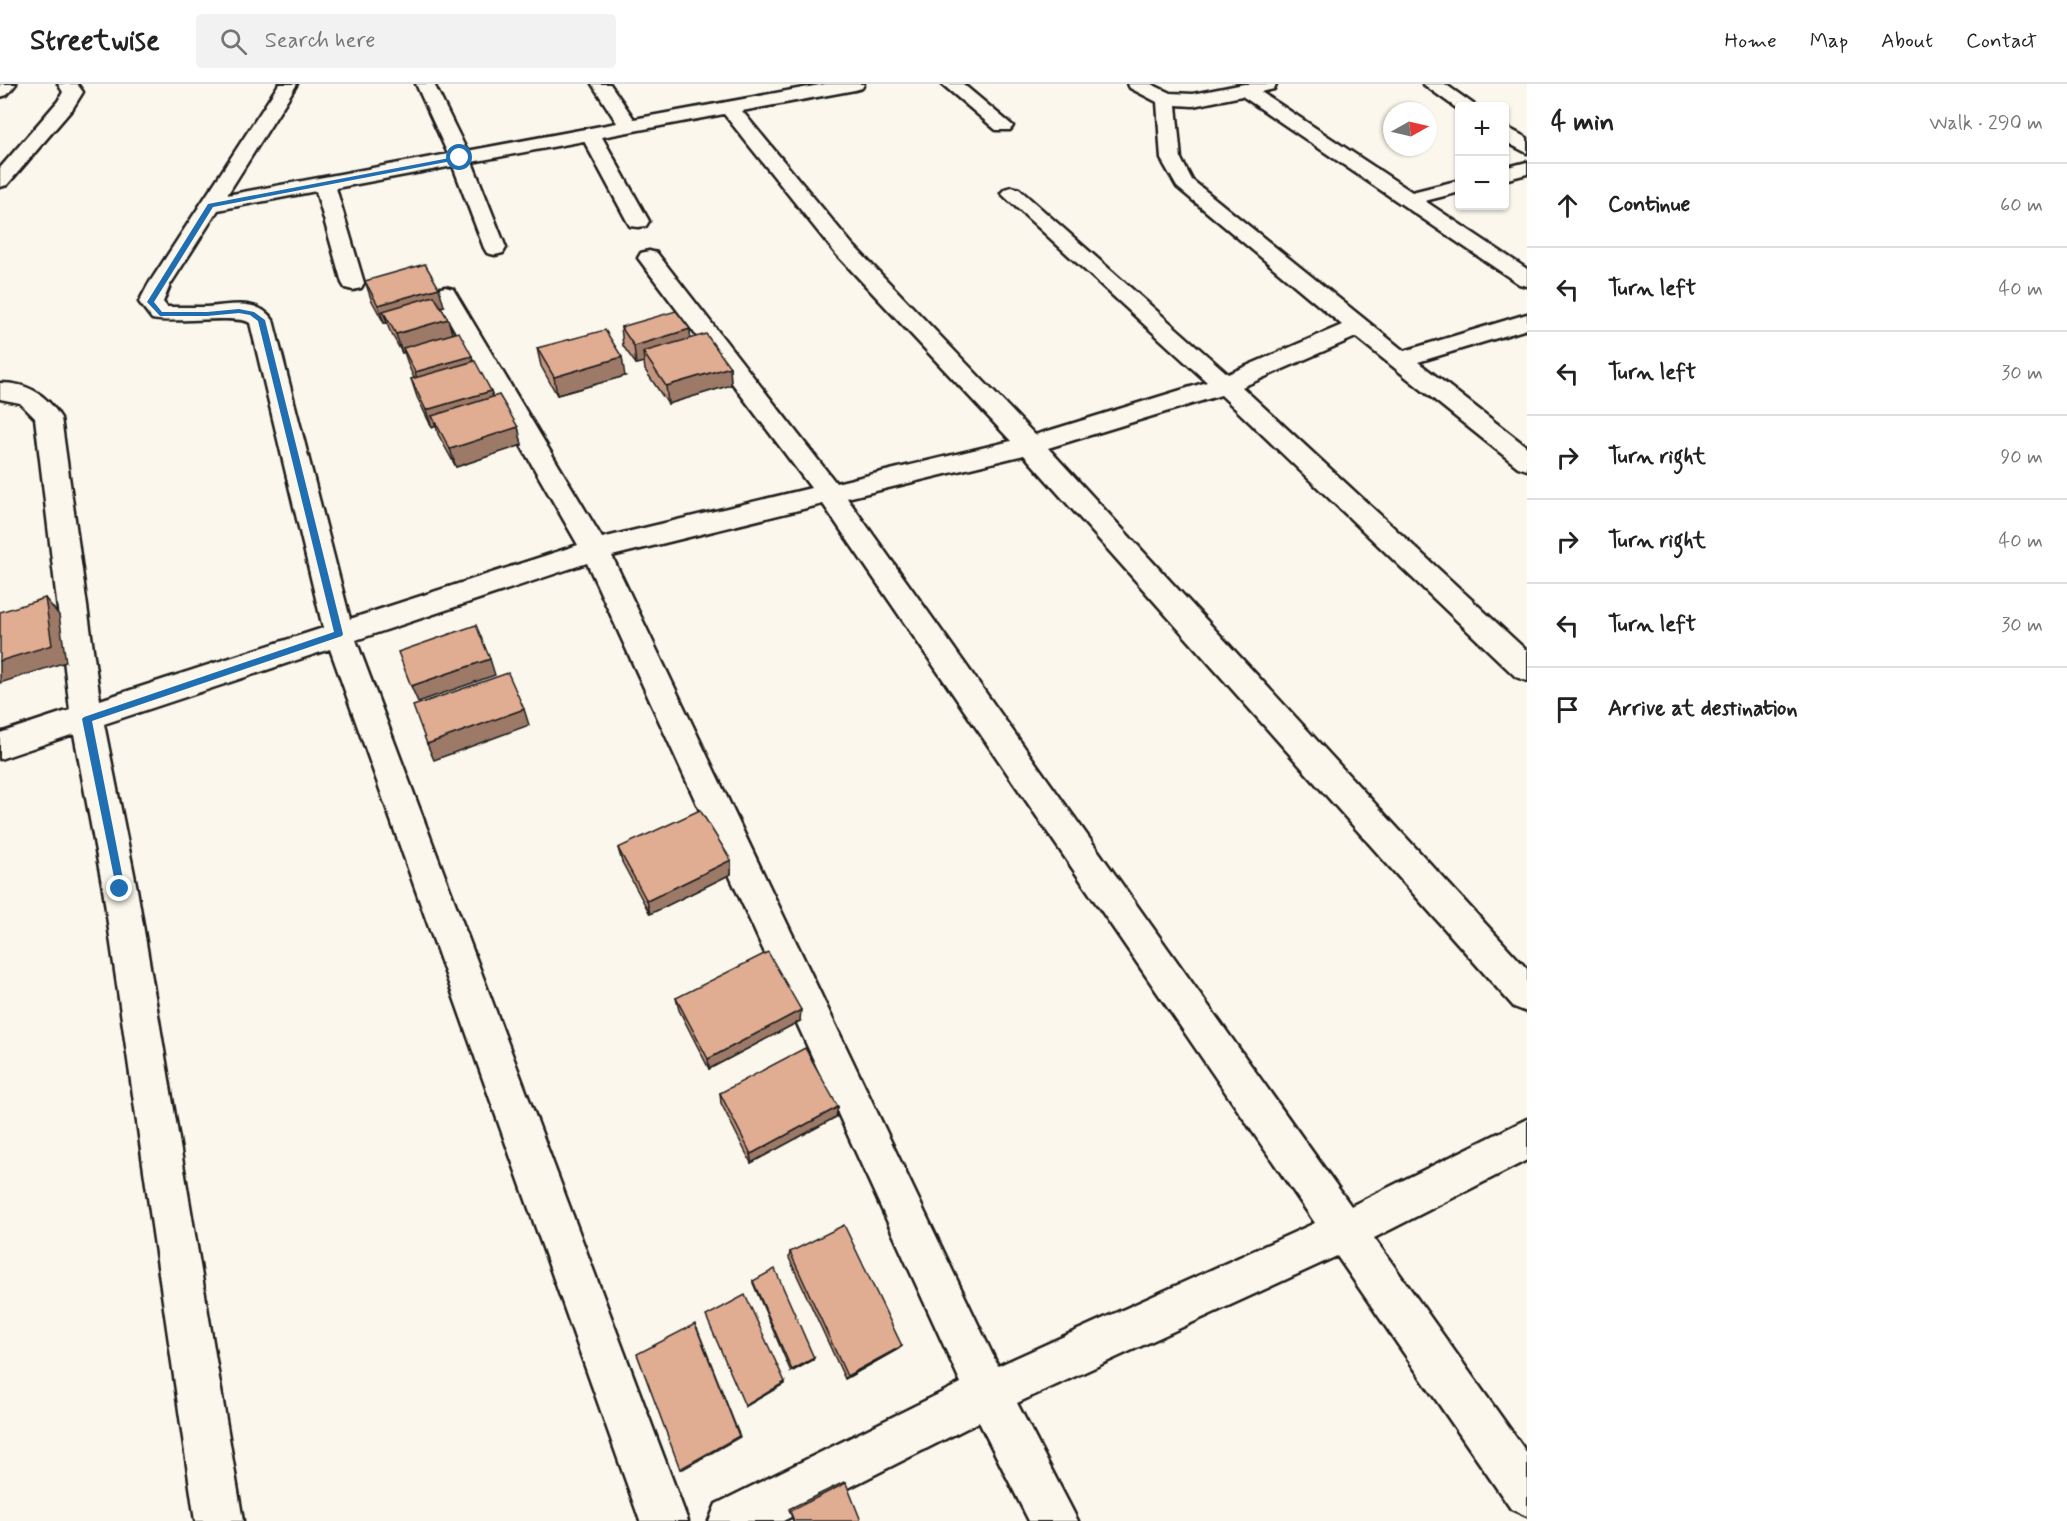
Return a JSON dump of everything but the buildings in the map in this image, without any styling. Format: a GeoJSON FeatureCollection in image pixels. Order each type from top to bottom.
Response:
{"type":"FeatureCollection","features":[{"type":"Feature","properties":{"kind":"street"},"geometry":{"type":"LineString","coordinates":[[0,91],[7,84]]}},
{"type":"Feature","properties":{"kind":"street"},"geometry":{"type":"LineString","coordinates":[[0,181],[66,104],[73,92],[67,84]]}},
{"type":"Feature","properties":{"kind":"street"},"geometry":{"type":"LineString","coordinates":[[288,84],[151,302],[160,314],[239,311],[252,313],[261,320],[339,634],[664,1521]]}},
{"type":"Feature","properties":{"kind":"street"},"geometry":{"type":"LineString","coordinates":[[424,84],[460,158],[495,248]]}},
{"type":"Feature","properties":{"kind":"street"},"geometry":{"type":"LineString","coordinates":[[602,84],[629,126]]}},
{"type":"Feature","properties":{"kind":"street"},"geometry":{"type":"LineString","coordinates":[[210,205],[729,108],[771,91],[855,84]]}},
{"type":"Feature","properties":{"kind":"street"},"geometry":{"type":"LineString","coordinates":[[951,84],[1003,126]]}},
{"type":"Feature","properties":{"kind":"street"},"geometry":{"type":"LineString","coordinates":[[1137,84],[1166,99],[1193,100],[1247,91],[1270,84]]}},
{"type":"Feature","properties":{"kind":"street"},"geometry":{"type":"LineString","coordinates":[[1432,84],[1460,102]]}},
{"type":"Feature","properties":{"kind":"street"},"geometry":{"type":"LineString","coordinates":[[1247,91],[1527,279]]}},
{"type":"Feature","properties":{"kind":"street"},"geometry":{"type":"LineString","coordinates":[[1166,99],[1171,159],[1184,183],[1358,327],[1527,461]]}},
{"type":"Feature","properties":{"kind":"street"},"geometry":{"type":"LineString","coordinates":[[729,108],[844,249],[1030,445],[1527,995]]}},
{"type":"Feature","properties":{"kind":"street"},"geometry":{"type":"LineString","coordinates":[[590,134],[638,221]]}},
{"type":"Feature","properties":{"kind":"street"},"geometry":{"type":"LineString","coordinates":[[1509,135],[1527,147]]}},
{"type":"Feature","properties":{"kind":"street"},"geometry":{"type":"LineString","coordinates":[[1509,173],[1527,168]]}},
{"type":"Feature","properties":{"kind":"street"},"geometry":{"type":"LineString","coordinates":[[324,184],[352,283]]}},
{"type":"Feature","properties":{"kind":"street"},"geometry":{"type":"LineString","coordinates":[[1409,199],[1455,187]]}},
{"type":"Feature","properties":{"kind":"street"},"geometry":{"type":"LineString","coordinates":[[1012,193],[1225,386],[1527,669]]}},
{"type":"Feature","properties":{"kind":"street"},"geometry":{"type":"LineString","coordinates":[[649,258],[829,493],[1527,1493]]}},
{"type":"Feature","properties":{"kind":"street"},"geometry":{"type":"LineString","coordinates":[[445,294],[595,550],[988,1393],[1054,1521]]}},
{"type":"Feature","properties":{"kind":"street"},"geometry":{"type":"LineString","coordinates":[[1400,360],[1527,321]]}},
{"type":"Feature","properties":{"kind":"street"},"geometry":{"type":"LineString","coordinates":[[0,746],[595,550],[1030,445],[1225,386],[1358,327]]}},
{"type":"Feature","properties":{"kind":"street"},"geometry":{"type":"LineString","coordinates":[[0,391],[8,391],[36,400],[48,418],[87,719],[120,889],[219,1521]]}},
{"type":"Feature","properties":{"kind":"street"},"geometry":{"type":"LineString","coordinates":[[733,1521],[988,1393],[1345,1232],[1527,1139]]}},
{"type":"Feature","properties":{"kind":"route"},"geometry":{"type":"LineString","coordinates":[[120,889],[87,719],[339,634],[261,320],[252,313],[239,311],[160,314],[151,302],[159,285],[210,205],[460,158]]}}]}
